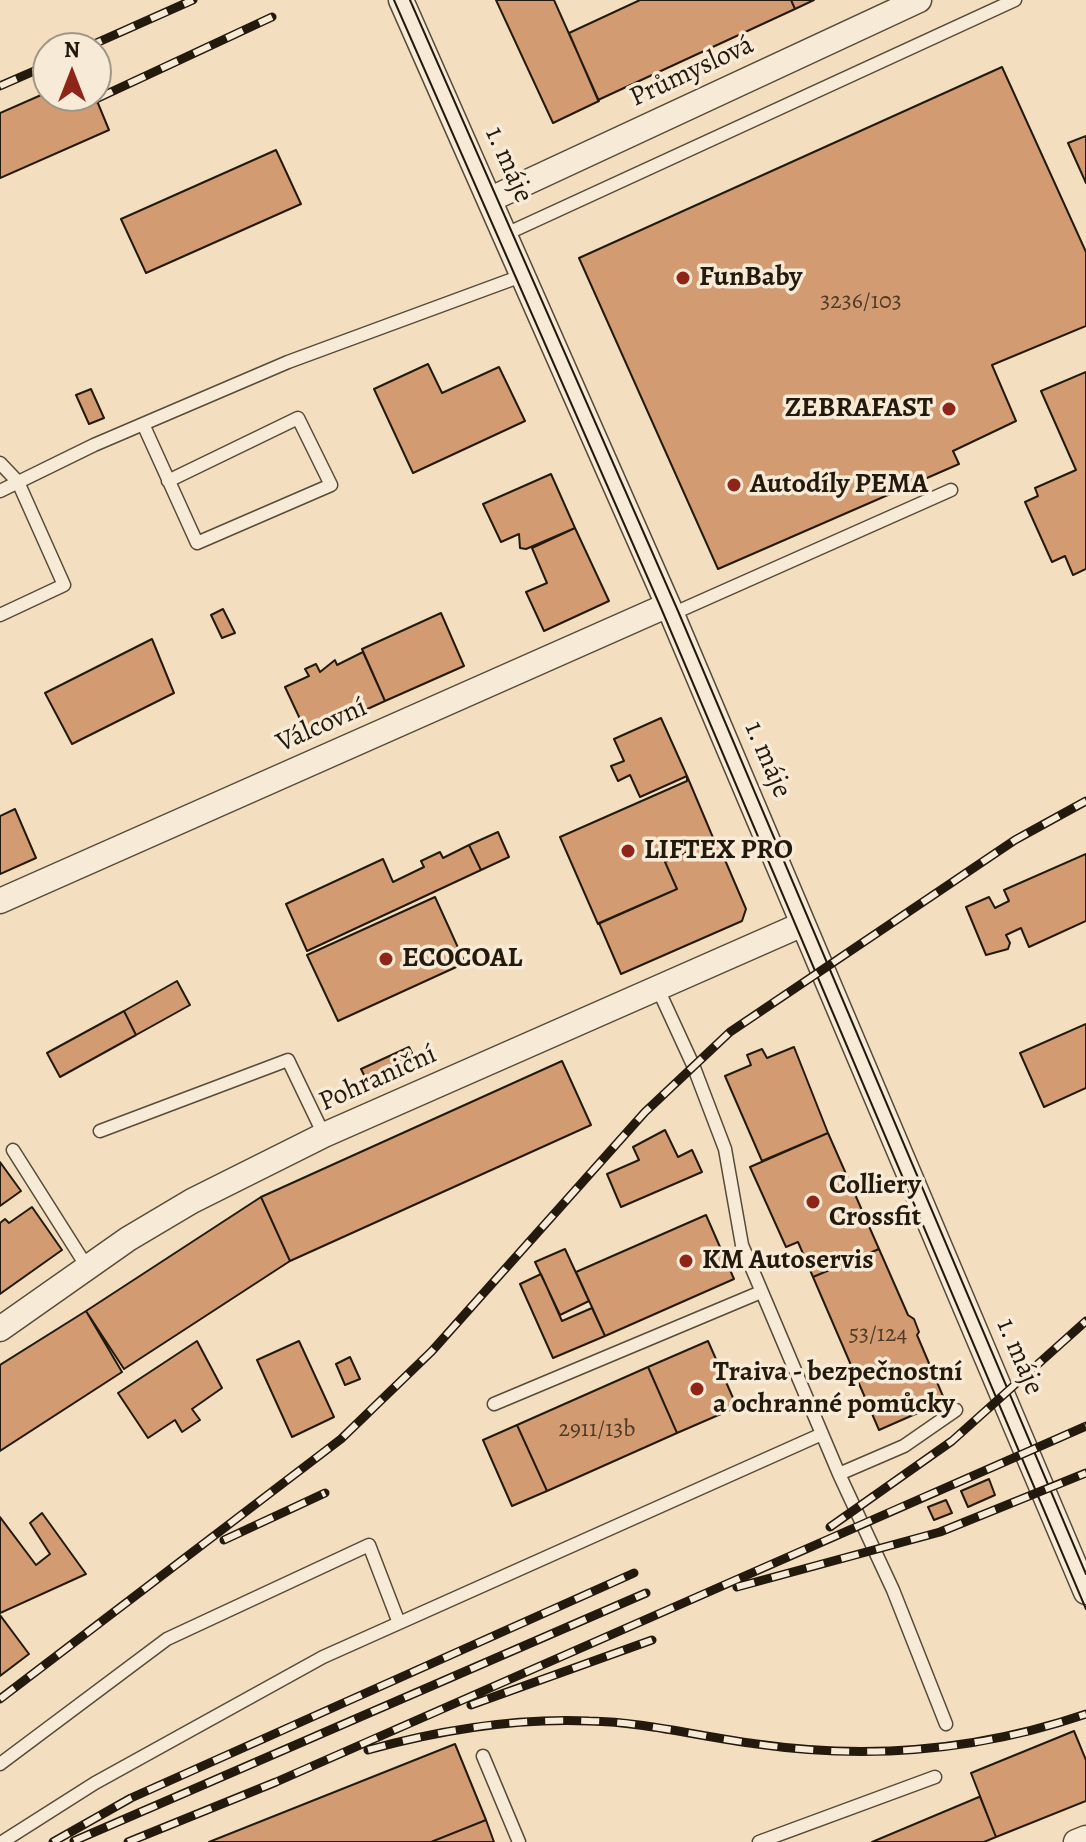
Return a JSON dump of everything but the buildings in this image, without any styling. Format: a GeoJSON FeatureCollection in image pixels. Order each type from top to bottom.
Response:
{"type":"FeatureCollection","features":[{"type":"Feature","properties":{"kind":"street","name":"1. máje"},"geometry":{"type":"LineString","coordinates":[[401,0],[670,610],[1086,1592]]}},
{"type":"Feature","properties":{"kind":"street","name":"Průmyslová"},"geometry":{"type":"LineString","coordinates":[[491,199],[919,0]]}},
{"type":"Feature","properties":{"kind":"street","name":"Válcovní"},"geometry":{"type":"LineString","coordinates":[[0,901],[670,610]]}},
{"type":"Feature","properties":{"kind":"street","name":"Pohraniční"},"geometry":{"type":"LineString","coordinates":[[0,1329],[87,1267],[192,1201],[324,1135],[803,924]]}},
{"type":"Feature","properties":{"kind":"street"},"geometry":{"type":"LineString","coordinates":[[1076,1842],[1086,1838]]}},
{"type":"Feature","properties":{"kind":"lane"},"geometry":{"type":"LineString","coordinates":[[506,234],[1015,0]]}},
{"type":"Feature","properties":{"kind":"lane"},"geometry":{"type":"LineString","coordinates":[[0,491],[143,424],[288,362],[524,275]]}},
{"type":"Feature","properties":{"kind":"lane"},"geometry":{"type":"LineString","coordinates":[[143,424],[168,481],[197,543],[331,485],[298,418],[168,481]]}},
{"type":"Feature","properties":{"kind":"lane"},"geometry":{"type":"LineString","coordinates":[[0,463],[18,482],[64,585],[0,615]]}},
{"type":"Feature","properties":{"kind":"lane"},"geometry":{"type":"LineString","coordinates":[[670,610],[951,490]]}},
{"type":"Feature","properties":{"kind":"lane"},"geometry":{"type":"LineString","coordinates":[[658,989],[693,1065],[725,1149],[742,1245],[839,1474],[893,1590],[946,1724]]}},
{"type":"Feature","properties":{"kind":"lane"},"geometry":{"type":"LineString","coordinates":[[100,1131],[288,1060],[324,1135]]}},
{"type":"Feature","properties":{"kind":"lane"},"geometry":{"type":"LineString","coordinates":[[13,1150],[87,1267]]}},
{"type":"Feature","properties":{"kind":"lane"},"geometry":{"type":"LineString","coordinates":[[494,1404],[761,1292]]}},
{"type":"Feature","properties":{"kind":"lane"},"geometry":{"type":"LineString","coordinates":[[839,1474],[904,1446],[956,1410]]}},
{"type":"Feature","properties":{"kind":"lane"},"geometry":{"type":"LineString","coordinates":[[2,1842],[95,1783],[323,1657],[822,1434]]}},
{"type":"Feature","properties":{"kind":"lane"},"geometry":{"type":"LineString","coordinates":[[0,1764],[167,1639],[369,1545],[399,1623]]}},
{"type":"Feature","properties":{"kind":"lane"},"geometry":{"type":"LineString","coordinates":[[483,1756],[519,1842]]}},
{"type":"Feature","properties":{"kind":"lane"},"geometry":{"type":"LineString","coordinates":[[759,1842],[935,1777]]}},
{"type":"Feature","properties":{"kind":"tram line"},"geometry":{"type":"LineString","coordinates":[[394,0],[661,608],[1086,1609]]}},
{"type":"Feature","properties":{"kind":"tram line"},"geometry":{"type":"LineString","coordinates":[[410,0],[678,611],[1086,1574]]}},
{"type":"Feature","properties":{"kind":"railway"},"geometry":{"type":"LineString","coordinates":[[112,36],[193,0]]}},
{"type":"Feature","properties":{"kind":"railway"},"geometry":{"type":"LineString","coordinates":[[112,92],[272,17]]}},
{"type":"Feature","properties":{"kind":"railway"},"geometry":{"type":"LineString","coordinates":[[0,86],[32,72]]}},
{"type":"Feature","properties":{"kind":"railway"},"geometry":{"type":"LineString","coordinates":[[0,1699],[341,1439],[432,1351],[645,1112],[730,1032],[1015,840],[1086,801]]}},
{"type":"Feature","properties":{"kind":"railway"},"geometry":{"type":"LineString","coordinates":[[830,1527],[952,1441],[1086,1321]]}},
{"type":"Feature","properties":{"kind":"railway"},"geometry":{"type":"LineString","coordinates":[[128,1842],[276,1782],[1086,1426]]}},
{"type":"Feature","properties":{"kind":"railway"},"geometry":{"type":"LineString","coordinates":[[737,1587],[940,1532],[1086,1473]]}},
{"type":"Feature","properties":{"kind":"railway"},"geometry":{"type":"LineString","coordinates":[[224,1540],[325,1493]]}},
{"type":"Feature","properties":{"kind":"railway"},"geometry":{"type":"LineString","coordinates":[[53,1842],[131,1798],[634,1573]]}},
{"type":"Feature","properties":{"kind":"railway"},"geometry":{"type":"LineString","coordinates":[[74,1841],[646,1593]]}},
{"type":"Feature","properties":{"kind":"railway"},"geometry":{"type":"LineString","coordinates":[[471,1705],[652,1640]]}},
{"type":"Feature","properties":{"kind":"railway"},"geometry":{"type":"LineString","coordinates":[[368,1750],[477,1727],[533,1721],[631,1724],[799,1749],[923,1749],[1005,1737],[1086,1714]]}},
{"type":"Feature","properties":{"kind":"place","name":"FunBaby"},"geometry":{"type":"Point","coordinates":[683,278]}},
{"type":"Feature","properties":{"kind":"place","name":"ZEBRAFAST"},"geometry":{"type":"Point","coordinates":[949,409]}},
{"type":"Feature","properties":{"kind":"place","name":"Autodíly PEMA"},"geometry":{"type":"Point","coordinates":[734,485]}},
{"type":"Feature","properties":{"kind":"place","name":"LIFTEX PRO"},"geometry":{"type":"Point","coordinates":[628,851]}},
{"type":"Feature","properties":{"kind":"place","name":"ECOCOAL"},"geometry":{"type":"Point","coordinates":[386,959]}},
{"type":"Feature","properties":{"kind":"place","name":"Colliery Crossfit"},"geometry":{"type":"Point","coordinates":[813,1202]}},
{"type":"Feature","properties":{"kind":"place","name":"KM Autoservis"},"geometry":{"type":"Point","coordinates":[686,1261]}},
{"type":"Feature","properties":{"kind":"place","name":"Traiva - bezpečnostní a ochranné pomůcky"},"geometry":{"type":"Point","coordinates":[697,1389]}}]}
